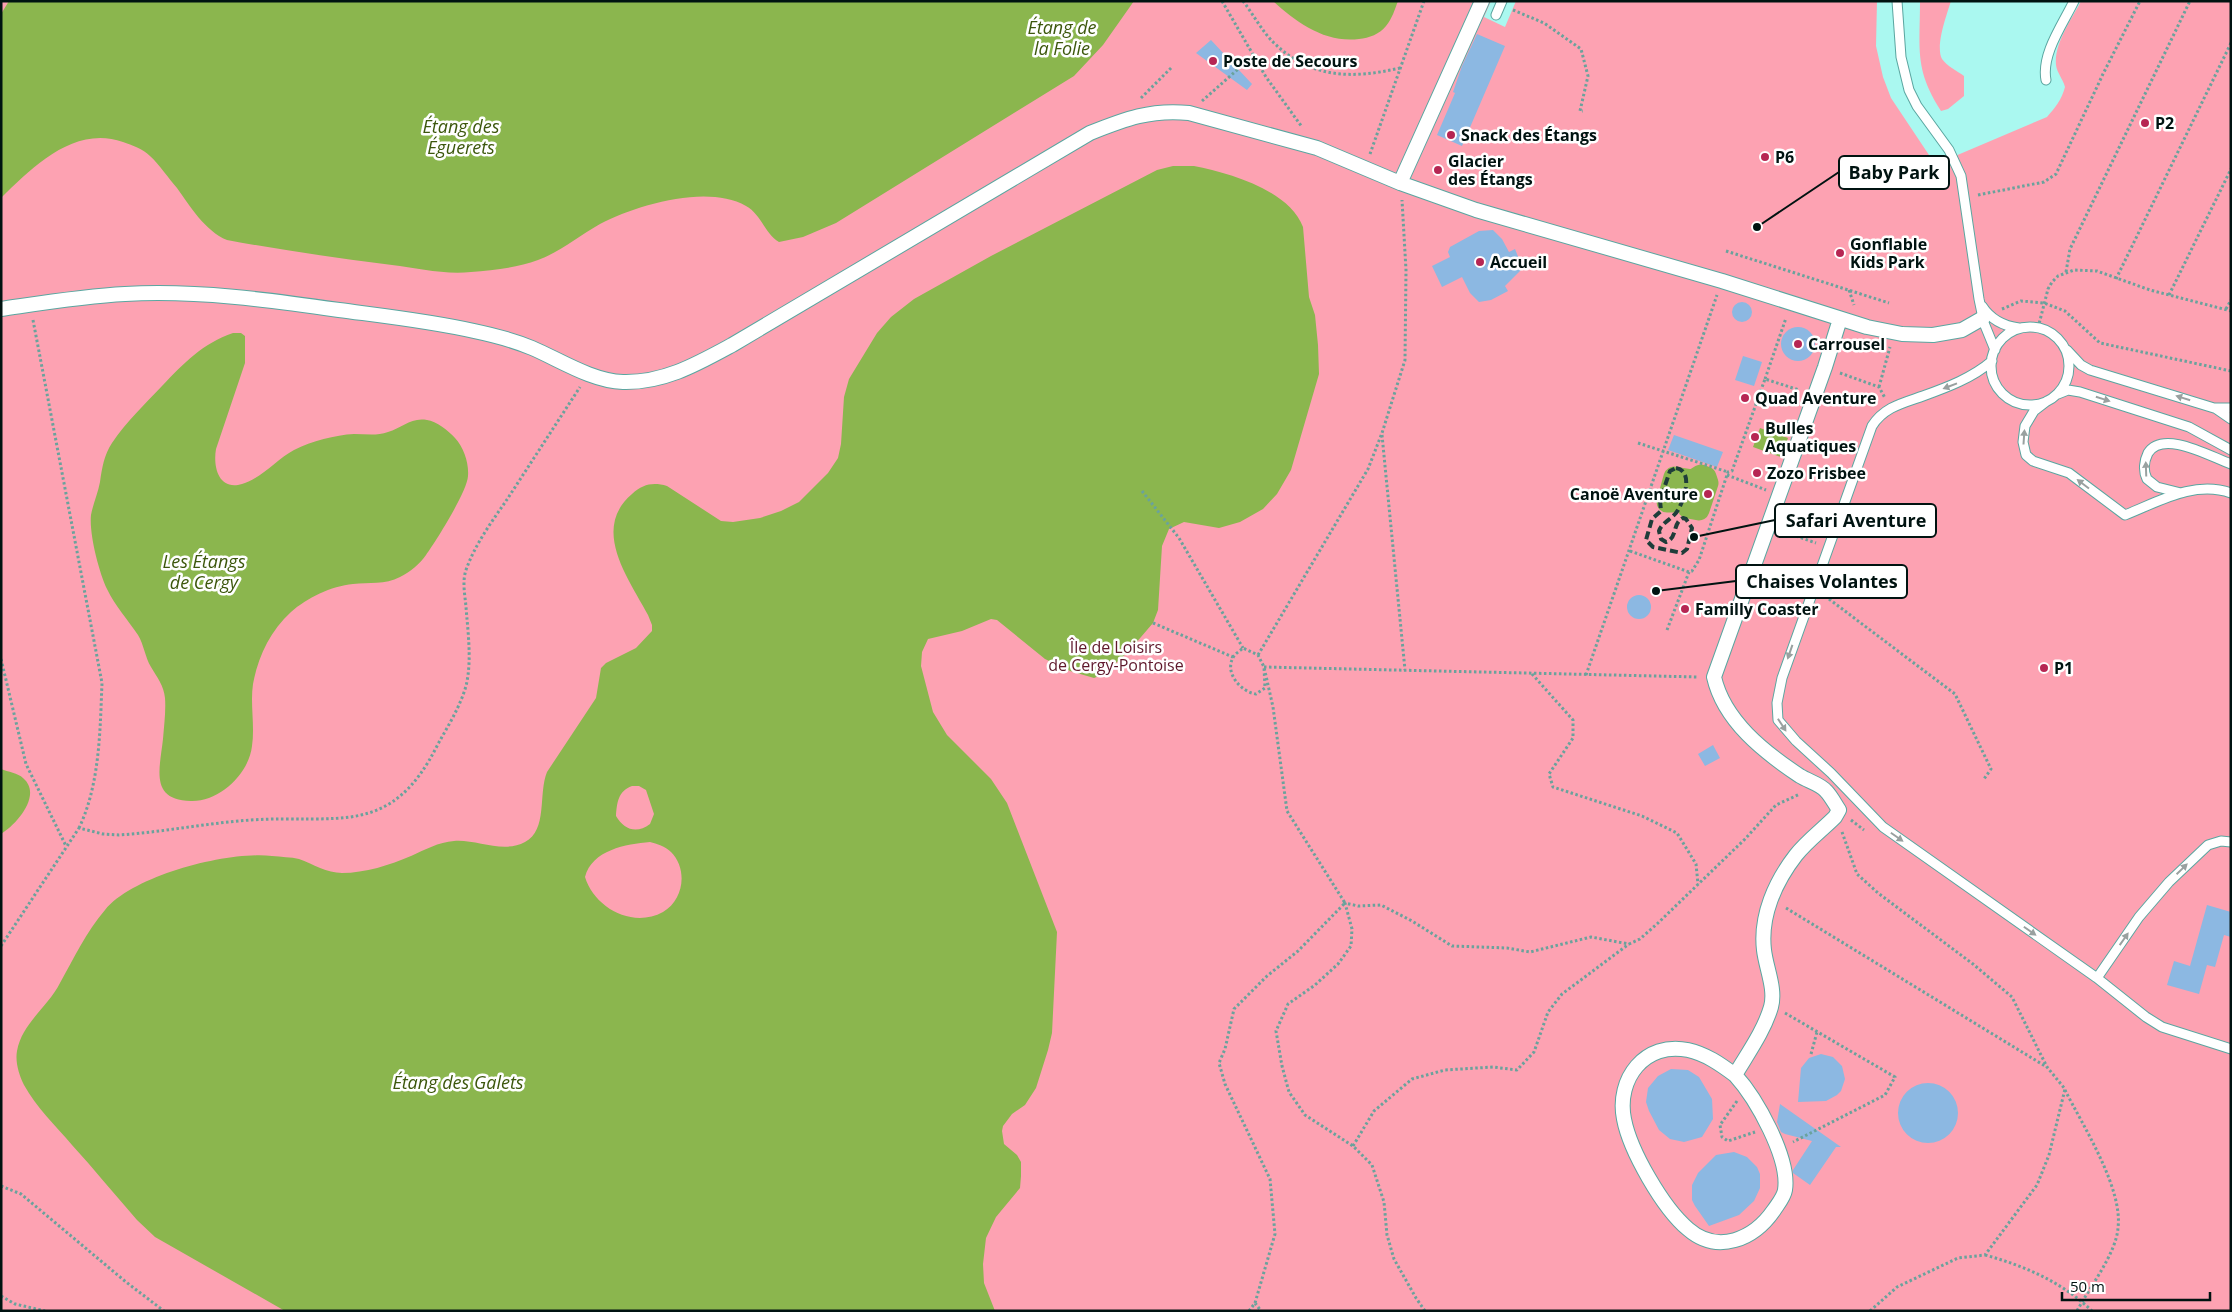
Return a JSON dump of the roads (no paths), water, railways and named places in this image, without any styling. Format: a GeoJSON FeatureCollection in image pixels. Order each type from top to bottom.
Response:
{"type":"FeatureCollection","features":[{"type":"Feature","properties":{"kind":"street"},"geometry":{"type":"LineString","coordinates":[[1400,183],[1482,1]]}},
{"type":"Feature","properties":{"kind":"street"},"geometry":{"type":"LineString","coordinates":[[1,309],[125,294],[183,294],[238,297],[409,320],[500,337],[530,347],[589,374],[620,382],[660,379],[697,364],[1090,133],[1144,114],[1167,110],[1189,113],[1316,148],[1400,183],[1476,210],[1722,281],[1840,319],[1894,333],[1919,336],[1954,332],[1985,316]]}},
{"type":"Feature","properties":{"kind":"street"},"geometry":{"type":"LineString","coordinates":[[1735,1074],[1758,1038],[1772,1005],[1771,983],[1763,945],[1764,921],[1770,898],[1796,855],[1835,817],[1839,810],[1826,791],[1767,752],[1745,731],[1724,704],[1714,677],[1815,395],[1840,319]]}},
{"type":"Feature","properties":{"kind":"street"},"geometry":{"type":"LineString","coordinates":[[1682,1049],[1708,1057],[1735,1074],[1746,1089],[1778,1150],[1784,1167],[1785,1192],[1779,1203],[1760,1226],[1749,1235],[1734,1242],[1724,1243],[1709,1241],[1692,1232],[1678,1219],[1647,1174],[1632,1145],[1624,1118],[1625,1085],[1635,1068],[1659,1052],[1682,1049]]}},
{"type":"Feature","properties":{"kind":"lane"},"geometry":{"type":"LineString","coordinates":[[1898,1],[1900,57],[1909,90],[1917,106],[1949,150],[1961,176],[1979,299],[1995,350]]}},
{"type":"Feature","properties":{"kind":"lane"},"geometry":{"type":"LineString","coordinates":[[2046,80],[2045,68],[2049,53],[2074,1]]}},
{"type":"Feature","properties":{"kind":"lane"},"geometry":{"type":"LineString","coordinates":[[1496,15],[1502,3]]}},
{"type":"Feature","properties":{"kind":"lane"},"geometry":{"type":"LineString","coordinates":[[1985,316],[2005,325],[2020,328],[2038,328],[2049,332],[2062,343],[2076,361],[2090,370],[2214,408],[2231,410]]}},
{"type":"Feature","properties":{"kind":"lane"},"geometry":{"type":"LineString","coordinates":[[2020,328],[2004,337],[1995,350],[1992,361],[1995,382],[2008,398],[2024,404],[2047,401]]}},
{"type":"Feature","properties":{"kind":"lane"},"geometry":{"type":"LineString","coordinates":[[2056,395],[2065,384],[2069,368],[2068,358],[2062,343]]}},
{"type":"Feature","properties":{"kind":"lane"},"geometry":{"type":"LineString","coordinates":[[1992,361],[1968,378],[1895,405],[1876,419],[1778,689],[1776,714],[1784,730],[1831,773],[1883,827],[2097,978],[2132,1007],[2162,1027],[2231,1050]]}},
{"type":"Feature","properties":{"kind":"lane"},"geometry":{"type":"LineString","coordinates":[[2231,450],[2189,427],[2080,392],[2068,390],[2056,395],[2034,411],[2025,426],[2023,442],[2028,458],[2069,473],[2125,515],[2181,493],[2209,488],[2231,493]]}},
{"type":"Feature","properties":{"kind":"lane"},"geometry":{"type":"LineString","coordinates":[[2181,493],[2157,487],[2147,479],[2145,463],[2150,451],[2154,447],[2171,442],[2231,464]]}},
{"type":"Feature","properties":{"kind":"lane"},"geometry":{"type":"LineString","coordinates":[[2097,978],[2139,917],[2169,882],[2208,845],[2221,841],[2231,842]]}},
{"type":"Feature","properties":{"kind":"water","name":"Étang des Éguerets"},"geometry":{"type":"Polygon","coordinates":[[[9,1],[1134,1],[1103,45],[1074,76],[836,223],[803,237],[779,242],[770,234],[756,214],[746,206],[730,200],[712,197],[692,197],[652,204],[615,217],[600,224],[554,253],[530,263],[505,268],[451,273],[329,257],[227,240],[212,231],[205,224],[161,167],[147,154],[126,143],[105,138],[88,139],[71,144],[56,152],[41,162],[1,198],[1,14],[9,1]]]}},
{"type":"Feature","properties":{"kind":"water"},"geometry":{"type":"Polygon","coordinates":[[[1273,1],[1398,1],[1390,20],[1381,31],[1367,38],[1347,39],[1323,35],[1312,30],[1292,17],[1273,1]]]}},
{"type":"Feature","properties":{"kind":"water","name":"Étang des Galets"},"geometry":{"type":"Polygon","coordinates":[[[1173,166],[1194,166],[1224,173],[1256,185],[1272,193],[1296,214],[1303,227],[1309,297],[1315,315],[1319,374],[1291,470],[1277,494],[1263,509],[1240,522],[1219,528],[1184,522],[1169,529],[1162,546],[1158,610],[1153,623],[1129,651],[1104,674],[1094,678],[1070,671],[1045,659],[997,620],[991,619],[962,631],[928,639],[922,652],[921,666],[933,712],[947,735],[991,779],[1007,803],[1057,932],[1052,1033],[1048,1050],[1036,1088],[1025,1105],[1012,1114],[1003,1126],[1002,1131],[1004,1144],[1017,1155],[1021,1162],[1021,1176],[1020,1188],[996,1217],[986,1238],[983,1264],[984,1283],[995,1311],[285,1311],[155,1237],[137,1220],[34,1101],[22,1081],[17,1060],[17,1051],[24,1032],[55,992],[86,936],[105,910],[119,897],[159,876],[183,868],[231,857],[253,855],[293,858],[331,872],[351,873],[386,865],[448,842],[462,841],[508,847],[525,842],[537,829],[540,820],[544,781],[547,772],[596,698],[601,668],[606,663],[636,648],[652,631],[648,615],[623,570],[614,538],[614,522],[620,508],[632,494],[648,485],[667,486],[721,521],[733,522],[760,518],[799,502],[828,473],[838,458],[841,444],[844,397],[849,379],[877,333],[891,317],[914,299],[991,256],[1157,170],[1173,166]],[[632,786],[621,794],[616,816],[623,825],[636,830],[650,824],[654,814],[646,790],[639,786],[632,786]],[[650,842],[611,850],[595,860],[589,868],[585,877],[590,888],[605,906],[627,916],[651,917],[663,912],[676,900],[681,884],[680,867],[669,850],[650,842]]]}},
{"type":"Feature","properties":{"kind":"water","name":"Les Étangs de Cergy"},"geometry":{"type":"Polygon","coordinates":[[[233,333],[241,333],[245,336],[245,363],[216,449],[215,463],[219,476],[227,484],[242,484],[249,481],[294,450],[316,441],[354,434],[384,433],[411,421],[421,419],[438,424],[455,438],[465,456],[468,476],[457,504],[431,548],[418,565],[394,580],[345,585],[328,590],[304,602],[277,627],[266,645],[255,674],[252,692],[252,746],[245,767],[239,776],[222,791],[212,797],[191,801],[168,795],[163,789],[159,771],[165,718],[163,689],[149,663],[138,635],[114,601],[104,582],[93,542],[91,515],[105,457],[117,435],[186,362],[212,342],[233,333]]]}},
{"type":"Feature","properties":{"kind":"water"},"geometry":{"type":"Polygon","coordinates":[[[1760,428],[1788,438],[1781,457],[1753,447],[1760,428]]]}},
{"type":"Feature","properties":{"kind":"water"},"geometry":{"type":"Polygon","coordinates":[[[1,769],[21,776],[28,785],[30,793],[29,801],[20,817],[1,834],[1,769]]]}},
{"type":"Feature","properties":{"kind":"waterway"},"geometry":{"type":"LineString","coordinates":[[1701,475],[1706,477],[1708,483],[1699,510],[1688,508],[1689,492],[1676,490],[1672,502],[1667,502],[1674,477],[1693,480],[1701,475]]}},
{"type":"Feature","properties":{"kind":"railway"},"geometry":{"type":"LineString","coordinates":[[1676,468],[1685,474],[1685,493],[1678,510],[1659,531],[1661,539],[1666,542],[1672,537],[1677,523],[1683,518],[1686,519],[1692,528],[1687,549],[1682,553],[1653,547],[1646,540],[1652,519],[1661,511],[1660,500],[1670,471],[1676,468]]}},
{"type":"Feature","properties":{"kind":"place","name":"Poste de Secours"},"geometry":{"type":"Point","coordinates":[1213,61]}},
{"type":"Feature","properties":{"kind":"place","name":"P2"},"geometry":{"type":"Point","coordinates":[2145,123]}},
{"type":"Feature","properties":{"kind":"place","name":"Snack des Étangs"},"geometry":{"type":"Point","coordinates":[1451,135]}},
{"type":"Feature","properties":{"kind":"place","name":"P6"},"geometry":{"type":"Point","coordinates":[1765,157]}},
{"type":"Feature","properties":{"kind":"place","name":"Glacier des Étangs"},"geometry":{"type":"Point","coordinates":[1438,170]}},
{"type":"Feature","properties":{"kind":"place","name":"Baby Park"},"geometry":{"type":"Point","coordinates":[1757,227]}},
{"type":"Feature","properties":{"kind":"place","name":"Gonflable Kids Park"},"geometry":{"type":"Point","coordinates":[1840,253]}},
{"type":"Feature","properties":{"kind":"place","name":"Accueil"},"geometry":{"type":"Point","coordinates":[1480,262]}},
{"type":"Feature","properties":{"kind":"place","name":"Carrousel"},"geometry":{"type":"Point","coordinates":[1798,344]}},
{"type":"Feature","properties":{"kind":"place","name":"Quad Aventure"},"geometry":{"type":"Point","coordinates":[1745,398]}},
{"type":"Feature","properties":{"kind":"place","name":"Bulles Aquatiques"},"geometry":{"type":"Point","coordinates":[1755,437]}},
{"type":"Feature","properties":{"kind":"place","name":"Zozo Frisbee"},"geometry":{"type":"Point","coordinates":[1757,473]}},
{"type":"Feature","properties":{"kind":"place","name":"Canoë Aventure"},"geometry":{"type":"Point","coordinates":[1708,494]}},
{"type":"Feature","properties":{"kind":"place","name":"Safari Aventure"},"geometry":{"type":"Point","coordinates":[1694,537]}},
{"type":"Feature","properties":{"kind":"place","name":"Chaises Volantes"},"geometry":{"type":"Point","coordinates":[1656,591]}},
{"type":"Feature","properties":{"kind":"place","name":"Familly Coaster"},"geometry":{"type":"Point","coordinates":[1685,609]}},
{"type":"Feature","properties":{"kind":"place","name":"P1"},"geometry":{"type":"Point","coordinates":[2044,668]}},
{"type":"Feature","properties":{"kind":"water label","name":"Étang de la Folie"},"geometry":{"type":"Point","coordinates":[1062,37]}},
{"type":"Feature","properties":{"kind":"park label","name":"Île de Loisirs de Cergy-Pontoise"},"geometry":{"type":"Point","coordinates":[1116,656]}}]}
